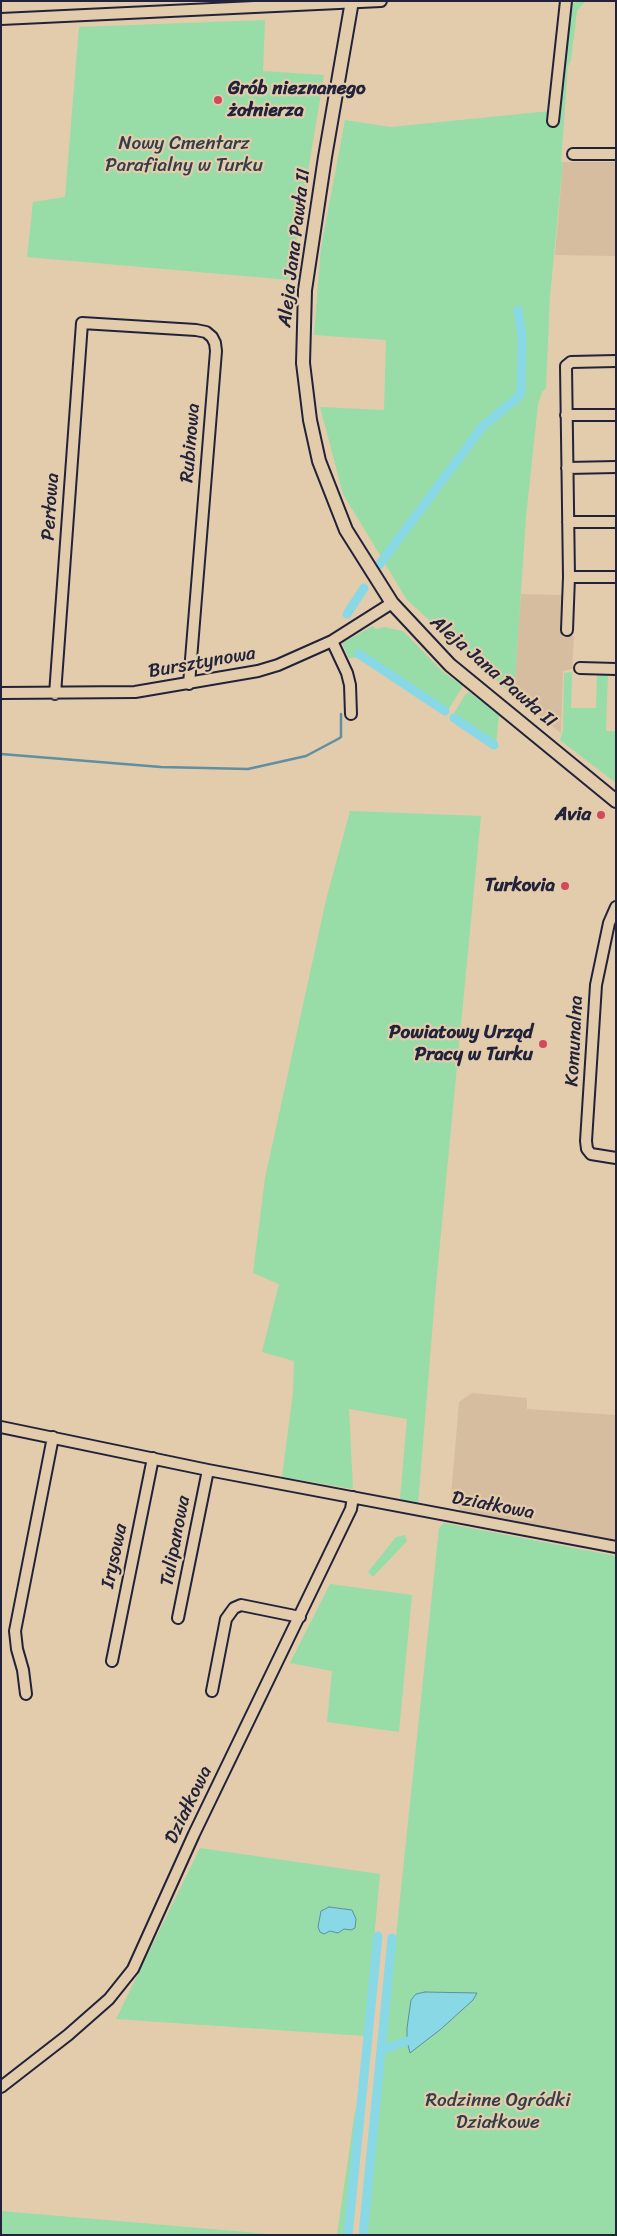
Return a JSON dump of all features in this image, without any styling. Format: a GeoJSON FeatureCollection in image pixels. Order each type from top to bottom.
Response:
{"type":"FeatureCollection","features":[{"type":"Feature","properties":{"kind":"main road","name":"Aleja Jana Pawła II"},"geometry":{"type":"LineString","coordinates":[[352,2],[308,262],[303,363],[311,427],[319,461],[330,493],[358,552],[392,603],[450,665],[616,801]]}},
{"type":"Feature","properties":{"kind":"street"},"geometry":{"type":"LineString","coordinates":[[1,19],[381,1]]}},
{"type":"Feature","properties":{"kind":"street"},"geometry":{"type":"LineString","coordinates":[[552,121],[566,1]]}},
{"type":"Feature","properties":{"kind":"street"},"geometry":{"type":"LineString","coordinates":[[574,154],[616,154]]}},
{"type":"Feature","properties":{"kind":"street","name":"Rubinowa"},"geometry":{"type":"LineString","coordinates":[[82,323],[196,330],[206,332],[212,336],[215,343],[216,351],[190,684]]}},
{"type":"Feature","properties":{"kind":"street","name":"Perłowa"},"geometry":{"type":"LineString","coordinates":[[55,694],[82,323]]}},
{"type":"Feature","properties":{"kind":"street"},"geometry":{"type":"LineString","coordinates":[[567,630],[569,577],[566,366],[571,362],[616,361]]}},
{"type":"Feature","properties":{"kind":"street"},"geometry":{"type":"LineString","coordinates":[[566,415],[616,415]]}},
{"type":"Feature","properties":{"kind":"street"},"geometry":{"type":"LineString","coordinates":[[567,468],[616,467]]}},
{"type":"Feature","properties":{"kind":"street"},"geometry":{"type":"LineString","coordinates":[[568,522],[616,522]]}},
{"type":"Feature","properties":{"kind":"street"},"geometry":{"type":"LineString","coordinates":[[569,577],[616,577]]}},
{"type":"Feature","properties":{"kind":"street","name":"Bursztynowa"},"geometry":{"type":"LineString","coordinates":[[1,693],[135,692],[190,684],[266,669],[332,641],[392,603]]}},
{"type":"Feature","properties":{"kind":"street"},"geometry":{"type":"LineString","coordinates":[[332,641],[347,672],[350,685],[351,714]]}},
{"type":"Feature","properties":{"kind":"street"},"geometry":{"type":"LineString","coordinates":[[580,668],[616,669]]}},
{"type":"Feature","properties":{"kind":"street","name":"Komunalna"},"geometry":{"type":"LineString","coordinates":[[616,907],[609,923],[596,985],[586,1141],[587,1149],[591,1154],[616,1158]]}},
{"type":"Feature","properties":{"kind":"street"},"geometry":{"type":"LineString","coordinates":[[1,1427],[208,1470],[358,1498]]}},
{"type":"Feature","properties":{"kind":"street"},"geometry":{"type":"LineString","coordinates":[[26,1694],[23,1670],[16,1649],[15,1631],[53,1438]]}},
{"type":"Feature","properties":{"kind":"street","name":"Irysowa"},"geometry":{"type":"LineString","coordinates":[[112,1661],[153,1458]]}},
{"type":"Feature","properties":{"kind":"street","name":"Tulipanowa"},"geometry":{"type":"LineString","coordinates":[[178,1618],[208,1470]]}},
{"type":"Feature","properties":{"kind":"street","name":"Działkowa"},"geometry":{"type":"LineString","coordinates":[[1,2087],[75,2029],[109,1999],[126,1980],[139,1956],[194,1834],[358,1498],[616,1547]]}},
{"type":"Feature","properties":{"kind":"street"},"geometry":{"type":"LineString","coordinates":[[212,1691],[226,1619],[234,1608],[241,1605],[300,1617]]}},
{"type":"Feature","properties":{"kind":"shaded area"},"geometry":{"type":"Polygon","coordinates":[[[563,162],[616,162],[616,256],[555,255],[563,162]]]}},
{"type":"Feature","properties":{"kind":"shaded area"},"geometry":{"type":"Polygon","coordinates":[[[521,594],[562,595],[563,635],[574,636],[572,669],[563,671],[561,733],[514,696],[521,594]]]}},
{"type":"Feature","properties":{"kind":"shaded area"},"geometry":{"type":"Polygon","coordinates":[[[472,1393],[527,1398],[527,1409],[616,1415],[616,1541],[463,1514],[451,1497],[459,1402],[472,1393]]]}},
{"type":"Feature","properties":{"kind":"green space"},"geometry":{"type":"Polygon","coordinates":[[[585,2],[577,11],[571,60],[568,66],[561,162],[563,162],[550,296],[546,388],[542,392],[538,404],[526,517],[514,696],[407,600],[343,494],[320,407],[384,410],[386,340],[314,335],[321,248],[345,120],[391,127],[550,111],[569,5],[585,2]]]}},
{"type":"Feature","properties":{"kind":"green space","name":"Nowy Cmentarz Parafialny w Turku"},"geometry":{"type":"Polygon","coordinates":[[[265,20],[263,71],[324,75],[290,280],[27,257],[33,202],[65,197],[79,27],[265,20]]]}},
{"type":"Feature","properties":{"kind":"green space"},"geometry":{"type":"Polygon","coordinates":[[[373,626],[376,629],[384,627],[403,631],[443,672],[463,686],[448,710],[366,659],[359,657],[349,658],[342,643],[373,626]]]}},
{"type":"Feature","properties":{"kind":"green space"},"geometry":{"type":"Polygon","coordinates":[[[572,672],[571,708],[596,708],[597,673],[608,673],[606,731],[616,731],[616,783],[560,740],[563,730],[564,673],[572,672]]]}},
{"type":"Feature","properties":{"kind":"green space"},"geometry":{"type":"Polygon","coordinates":[[[469,692],[499,715],[496,745],[454,713],[465,695],[469,692]]]}},
{"type":"Feature","properties":{"kind":"green space"},"geometry":{"type":"Polygon","coordinates":[[[350,811],[481,816],[436,1285],[418,1504],[400,1499],[407,1419],[349,1409],[353,1489],[282,1477],[293,1392],[294,1361],[262,1352],[279,1284],[253,1273],[265,1178],[326,900],[350,811]]]}},
{"type":"Feature","properties":{"kind":"green space","name":"Rodzinne Ogródki Działkowe"},"geometry":{"type":"Polygon","coordinates":[[[444,1523],[616,1556],[616,2235],[367,2235],[385,2041],[439,1528],[444,1523]]]}},
{"type":"Feature","properties":{"kind":"green space"},"geometry":{"type":"Polygon","coordinates":[[[405,1535],[407,1541],[373,1577],[368,1572],[396,1537],[405,1535]]]}},
{"type":"Feature","properties":{"kind":"green space"},"geometry":{"type":"Polygon","coordinates":[[[330,1584],[412,1595],[399,1732],[327,1722],[332,1671],[290,1663],[330,1584]]]}},
{"type":"Feature","properties":{"kind":"green space"},"geometry":{"type":"Polygon","coordinates":[[[200,1848],[380,1874],[365,2036],[116,2019],[200,1848]]]}},
{"type":"Feature","properties":{"kind":"green space"},"geometry":{"type":"Polygon","coordinates":[[[365,2104],[351,2235],[337,2235],[355,2111],[365,2104]]]}},
{"type":"Feature","properties":{"kind":"green space"},"geometry":{"type":"Polygon","coordinates":[[[1,2211],[281,2235],[1,2235],[1,2211]]]}},
{"type":"Feature","properties":{"kind":"water"},"geometry":{"type":"Polygon","coordinates":[[[329,1907],[352,1910],[356,1919],[355,1928],[351,1930],[344,1929],[338,1933],[330,1931],[324,1934],[320,1932],[318,1927],[321,1911],[329,1907]]]}},
{"type":"Feature","properties":{"kind":"water"},"geometry":{"type":"Polygon","coordinates":[[[425,1992],[477,1993],[473,2000],[441,2029],[410,2053],[407,2041],[407,2028],[411,2000],[416,1994],[425,1992]]]}},
{"type":"Feature","properties":{"kind":"waterway"},"geometry":{"type":"LineString","coordinates":[[379,565],[482,427],[519,396],[521,391],[522,337],[518,310]]}},
{"type":"Feature","properties":{"kind":"waterway"},"geometry":{"type":"LineString","coordinates":[[347,614],[364,588]]}},
{"type":"Feature","properties":{"kind":"waterway"},"geometry":{"type":"LineString","coordinates":[[359,654],[445,711]]}},
{"type":"Feature","properties":{"kind":"waterway"},"geometry":{"type":"LineString","coordinates":[[1,754],[161,767],[248,769],[306,756],[338,739],[341,737],[341,714]]}},
{"type":"Feature","properties":{"kind":"waterway"},"geometry":{"type":"LineString","coordinates":[[454,718],[494,745]]}},
{"type":"Feature","properties":{"kind":"waterway"},"geometry":{"type":"LineString","coordinates":[[348,2235],[378,1936]]}},
{"type":"Feature","properties":{"kind":"waterway"},"geometry":{"type":"LineString","coordinates":[[363,2235],[392,1938]]}},
{"type":"Feature","properties":{"kind":"waterway"},"geometry":{"type":"LineString","coordinates":[[381,2050],[407,2041]]}},
{"type":"Feature","properties":{"kind":"place","name":"Grób nieznanego żołnierza"},"geometry":{"type":"Point","coordinates":[218,100]}},
{"type":"Feature","properties":{"kind":"place","name":"Avia"},"geometry":{"type":"Point","coordinates":[601,815]}},
{"type":"Feature","properties":{"kind":"place","name":"Turkovia"},"geometry":{"type":"Point","coordinates":[565,886]}},
{"type":"Feature","properties":{"kind":"place","name":"Powiatowy Urząd Pracy w Turku"},"geometry":{"type":"Point","coordinates":[543,1044]}}]}
